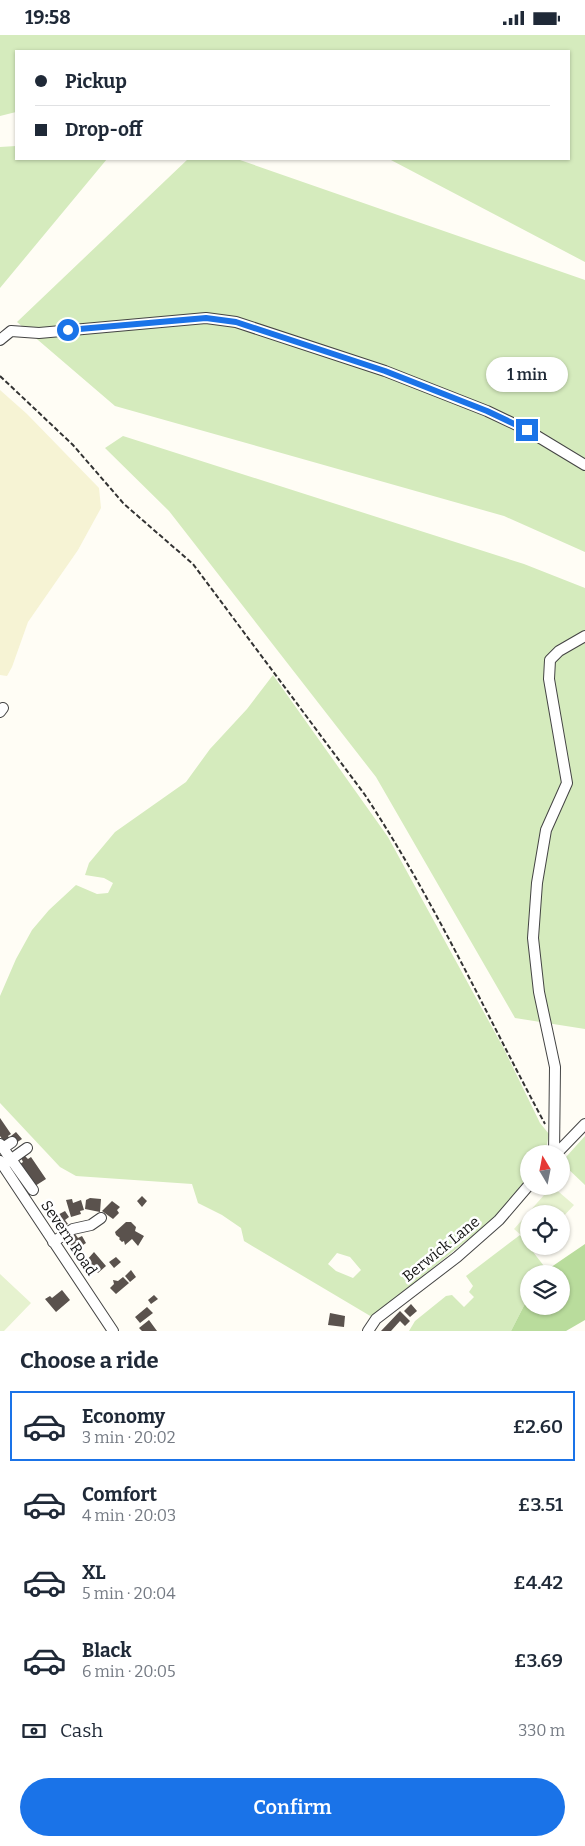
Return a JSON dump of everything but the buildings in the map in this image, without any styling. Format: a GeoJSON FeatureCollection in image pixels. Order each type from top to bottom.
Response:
{"type":"FeatureCollection","features":[{"type":"Feature","properties":{"kind":"street"},"geometry":{"type":"LineString","coordinates":[[0,340],[11,331],[39,333],[206,318],[236,322],[385,371],[487,411],[527,430],[585,465]]}},
{"type":"Feature","properties":{"kind":"street"},"geometry":{"type":"LineString","coordinates":[[555,1145],[555,1067],[540,992],[533,938],[537,883],[546,830],[567,783],[549,679],[550,660],[558,651],[585,636]]}},
{"type":"Feature","properties":{"kind":"street"},"geometry":{"type":"LineString","coordinates":[[564,1145],[585,1124]]}},
{"type":"Feature","properties":{"kind":"street"},"geometry":{"type":"LineString","coordinates":[[5,1145],[5,1162],[33,1190]]}},
{"type":"Feature","properties":{"kind":"street"},"geometry":{"type":"LineString","coordinates":[[5,1162],[27,1148]]}},
{"type":"Feature","properties":{"kind":"street","name":"Severn Road"},"geometry":{"type":"LineString","coordinates":[[5,1162],[53,1242],[113,1331]]}},
{"type":"Feature","properties":{"kind":"street","name":"Berwick Lane"},"geometry":{"type":"LineString","coordinates":[[368,1331],[376,1319],[457,1257],[499,1220],[520,1195]]}},
{"type":"Feature","properties":{"kind":"street"},"geometry":{"type":"LineString","coordinates":[[53,1242],[73,1229],[91,1225],[101,1218]]}},
{"type":"Feature","properties":{"kind":"path"},"geometry":{"type":"LineString","coordinates":[[0,376],[73,445],[124,504],[194,564],[308,716],[384,824],[486,1010],[547,1129],[554,1135]]}},
{"type":"Feature","properties":{"kind":"shaded area"},"geometry":{"type":"Polygon","coordinates":[[[0,390],[27,414],[99,488],[101,508],[78,550],[28,622],[7,676],[0,675],[0,390]]]}},
{"type":"Feature","properties":{"kind":"green space"},"geometry":{"type":"Polygon","coordinates":[[[0,35],[585,35],[585,262],[391,160],[570,160],[570,50],[15,50],[15,112],[0,116],[0,35]]]}},
{"type":"Feature","properties":{"kind":"green space"},"geometry":{"type":"Polygon","coordinates":[[[15,146],[15,160],[106,160],[0,288],[0,147],[15,146]]]}},
{"type":"Feature","properties":{"kind":"green space"},"geometry":{"type":"Polygon","coordinates":[[[187,160],[240,160],[585,280],[585,552],[504,516],[115,406],[17,322],[187,160]]]}},
{"type":"Feature","properties":{"kind":"green space"},"geometry":{"type":"Polygon","coordinates":[[[123,436],[524,564],[585,588],[585,1029],[515,1018],[376,777],[169,511],[105,448],[123,436]]]}},
{"type":"Feature","properties":{"kind":"green space"},"geometry":{"type":"Polygon","coordinates":[[[273,675],[388,837],[504,1049],[540,1123],[549,1134],[547,1145],[520,1145],[520,1189],[492,1220],[372,1317],[244,1241],[241,1228],[222,1215],[198,1203],[192,1184],[76,1176],[60,1167],[0,1103],[0,996],[16,959],[32,930],[49,910],[76,885],[97,894],[108,893],[113,883],[104,878],[85,875],[89,863],[115,832],[186,782],[210,749],[247,709],[273,675]],[[337,1253],[328,1264],[336,1271],[353,1278],[361,1270],[350,1257],[337,1253]]]}},
{"type":"Feature","properties":{"kind":"green space"},"geometry":{"type":"Polygon","coordinates":[[[585,1136],[585,1185],[570,1171],[570,1153],[585,1136]]]}},
{"type":"Feature","properties":{"kind":"green space"},"geometry":{"type":"Polygon","coordinates":[[[544,1195],[562,1195],[574,1205],[570,1209],[570,1205],[535,1205],[544,1195]]]}},
{"type":"Feature","properties":{"kind":"green space"},"geometry":{"type":"Polygon","coordinates":[[[520,1222],[520,1234],[514,1229],[520,1222]]]}},
{"type":"Feature","properties":{"kind":"green space"},"geometry":{"type":"Polygon","coordinates":[[[520,1235],[520,1255],[535,1255],[543,1265],[520,1265],[520,1314],[511,1331],[409,1331],[415,1321],[446,1296],[452,1295],[464,1307],[474,1297],[469,1292],[473,1286],[466,1276],[520,1235]]]}},
{"type":"Feature","properties":{"kind":"green space"},"geometry":{"type":"Polygon","coordinates":[[[585,1244],[585,1320],[566,1331],[511,1331],[520,1314],[570,1315],[570,1265],[554,1265],[585,1244]]]}},
{"type":"Feature","properties":{"kind":"green space"},"geometry":{"type":"Polygon","coordinates":[[[0,1274],[31,1303],[4,1331],[0,1331],[0,1274]]]}},
{"type":"Feature","properties":{"kind":"route"},"geometry":{"type":"LineString","coordinates":[[68,330],[206,318],[236,322],[385,371],[487,411],[527,430]]}}]}
